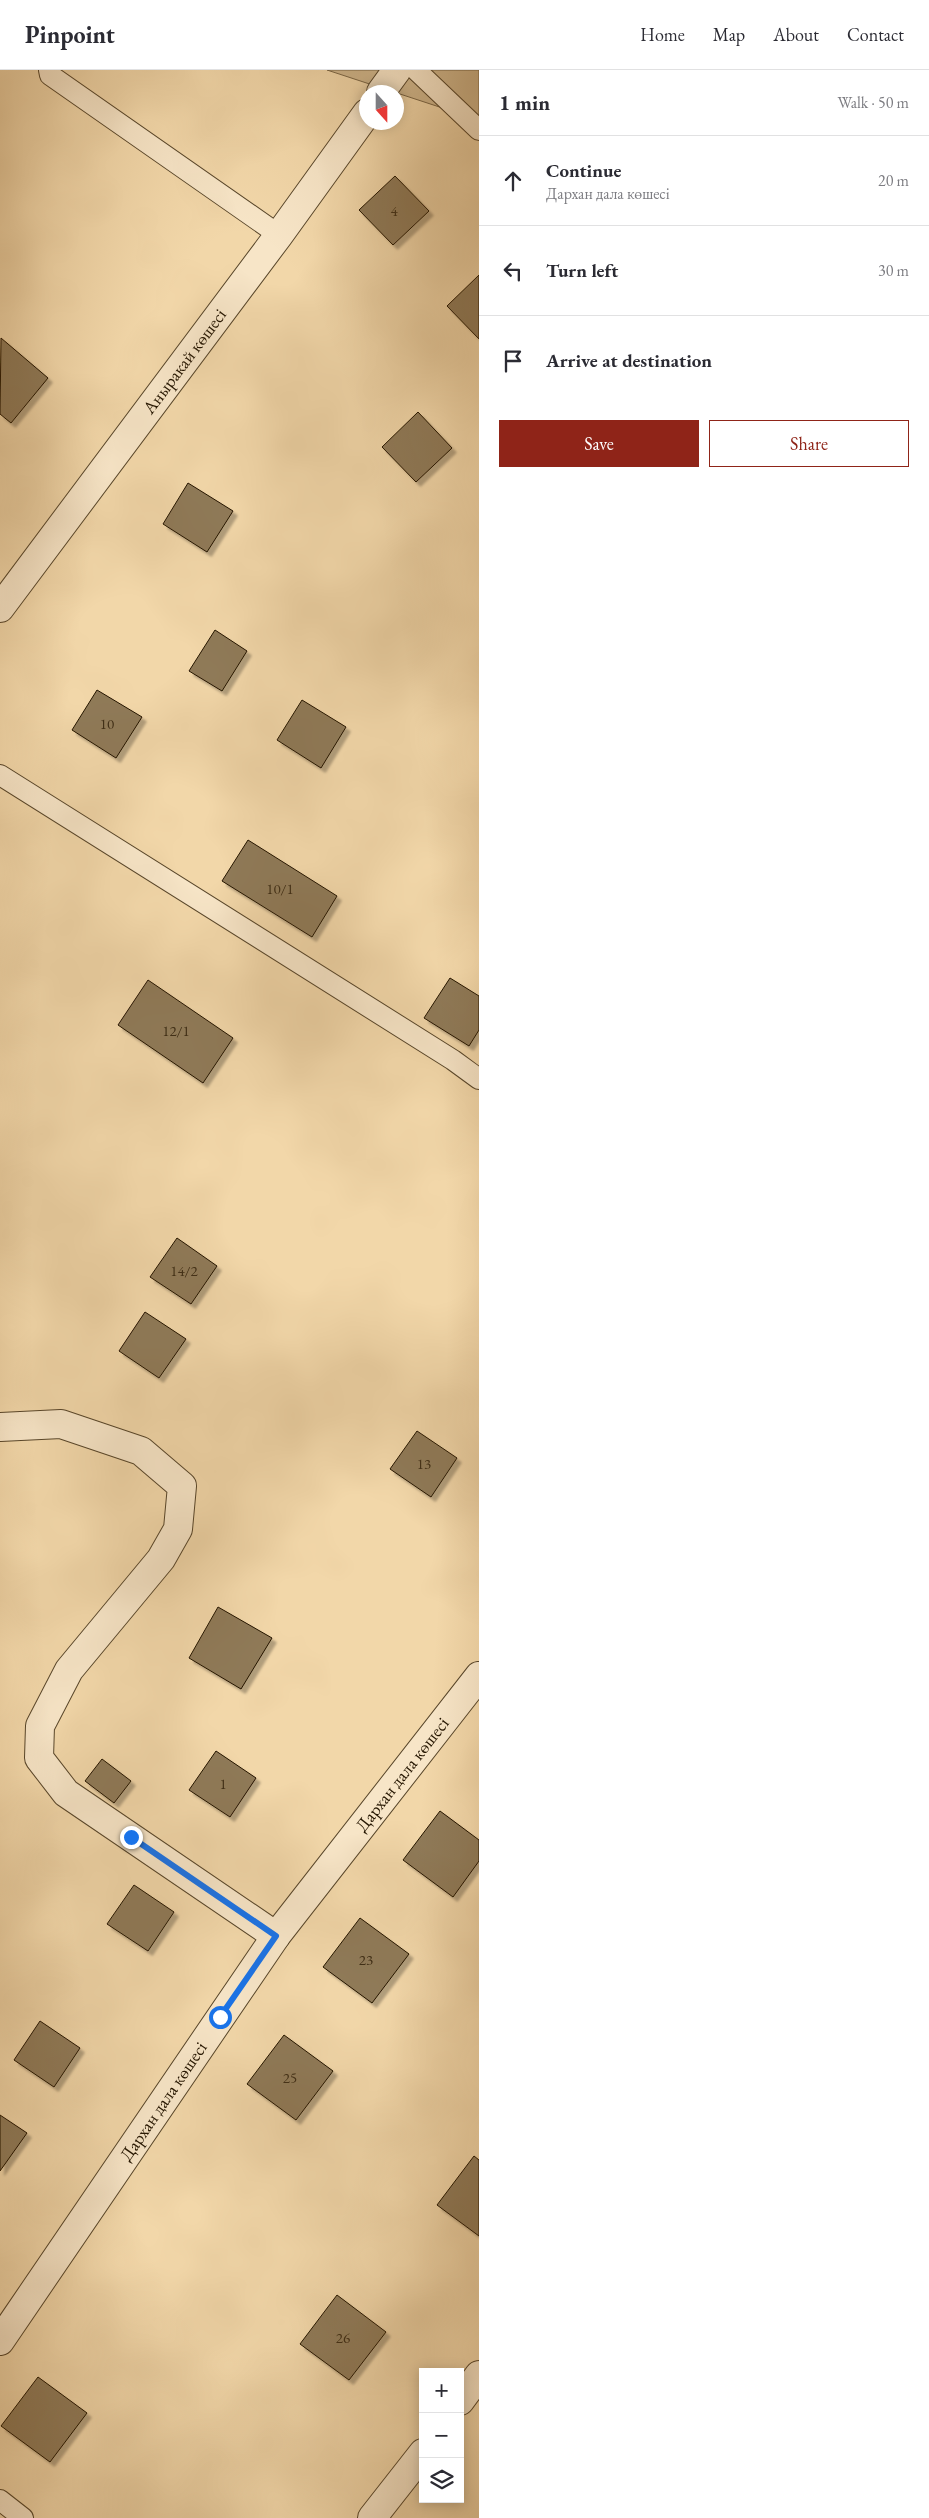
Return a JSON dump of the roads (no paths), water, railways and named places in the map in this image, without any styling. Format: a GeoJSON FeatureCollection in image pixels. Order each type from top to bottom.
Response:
{"type":"FeatureCollection","features":[{"type":"Feature","properties":{"kind":"street"},"geometry":{"type":"LineString","coordinates":[[386,85],[397,70]]}},
{"type":"Feature","properties":{"kind":"street","name":"Аныракай көшесі"},"geometry":{"type":"LineString","coordinates":[[0,608],[278,235],[359,123]]}},
{"type":"Feature","properties":{"kind":"street"},"geometry":{"type":"LineString","coordinates":[[0,1427],[61,1424],[141,1451],[182,1486],[178,1529],[161,1559],[69,1670],[40,1726],[39,1758],[66,1794],[276,1936]]}},
{"type":"Feature","properties":{"kind":"street","name":"Дархан дала көшесі"},"geometry":{"type":"LineString","coordinates":[[0,2342],[276,1936],[479,1676]]}},
{"type":"Feature","properties":{"kind":"street"},"geometry":{"type":"LineString","coordinates":[[464,2396],[479,2375]]}},
{"type":"Feature","properties":{"kind":"street"},"geometry":{"type":"LineString","coordinates":[[372,2518],[419,2457]]}},
{"type":"Feature","properties":{"kind":"lane"},"geometry":{"type":"LineString","coordinates":[[49,70],[50,75],[278,235]]}},
{"type":"Feature","properties":{"kind":"lane"},"geometry":{"type":"LineString","coordinates":[[416,70],[479,130]]}},
{"type":"Feature","properties":{"kind":"lane"},"geometry":{"type":"LineString","coordinates":[[0,775],[453,1060],[479,1079]]}},
{"type":"Feature","properties":{"kind":"lane"},"geometry":{"type":"LineString","coordinates":[[0,2500],[22,2518]]}}]}
